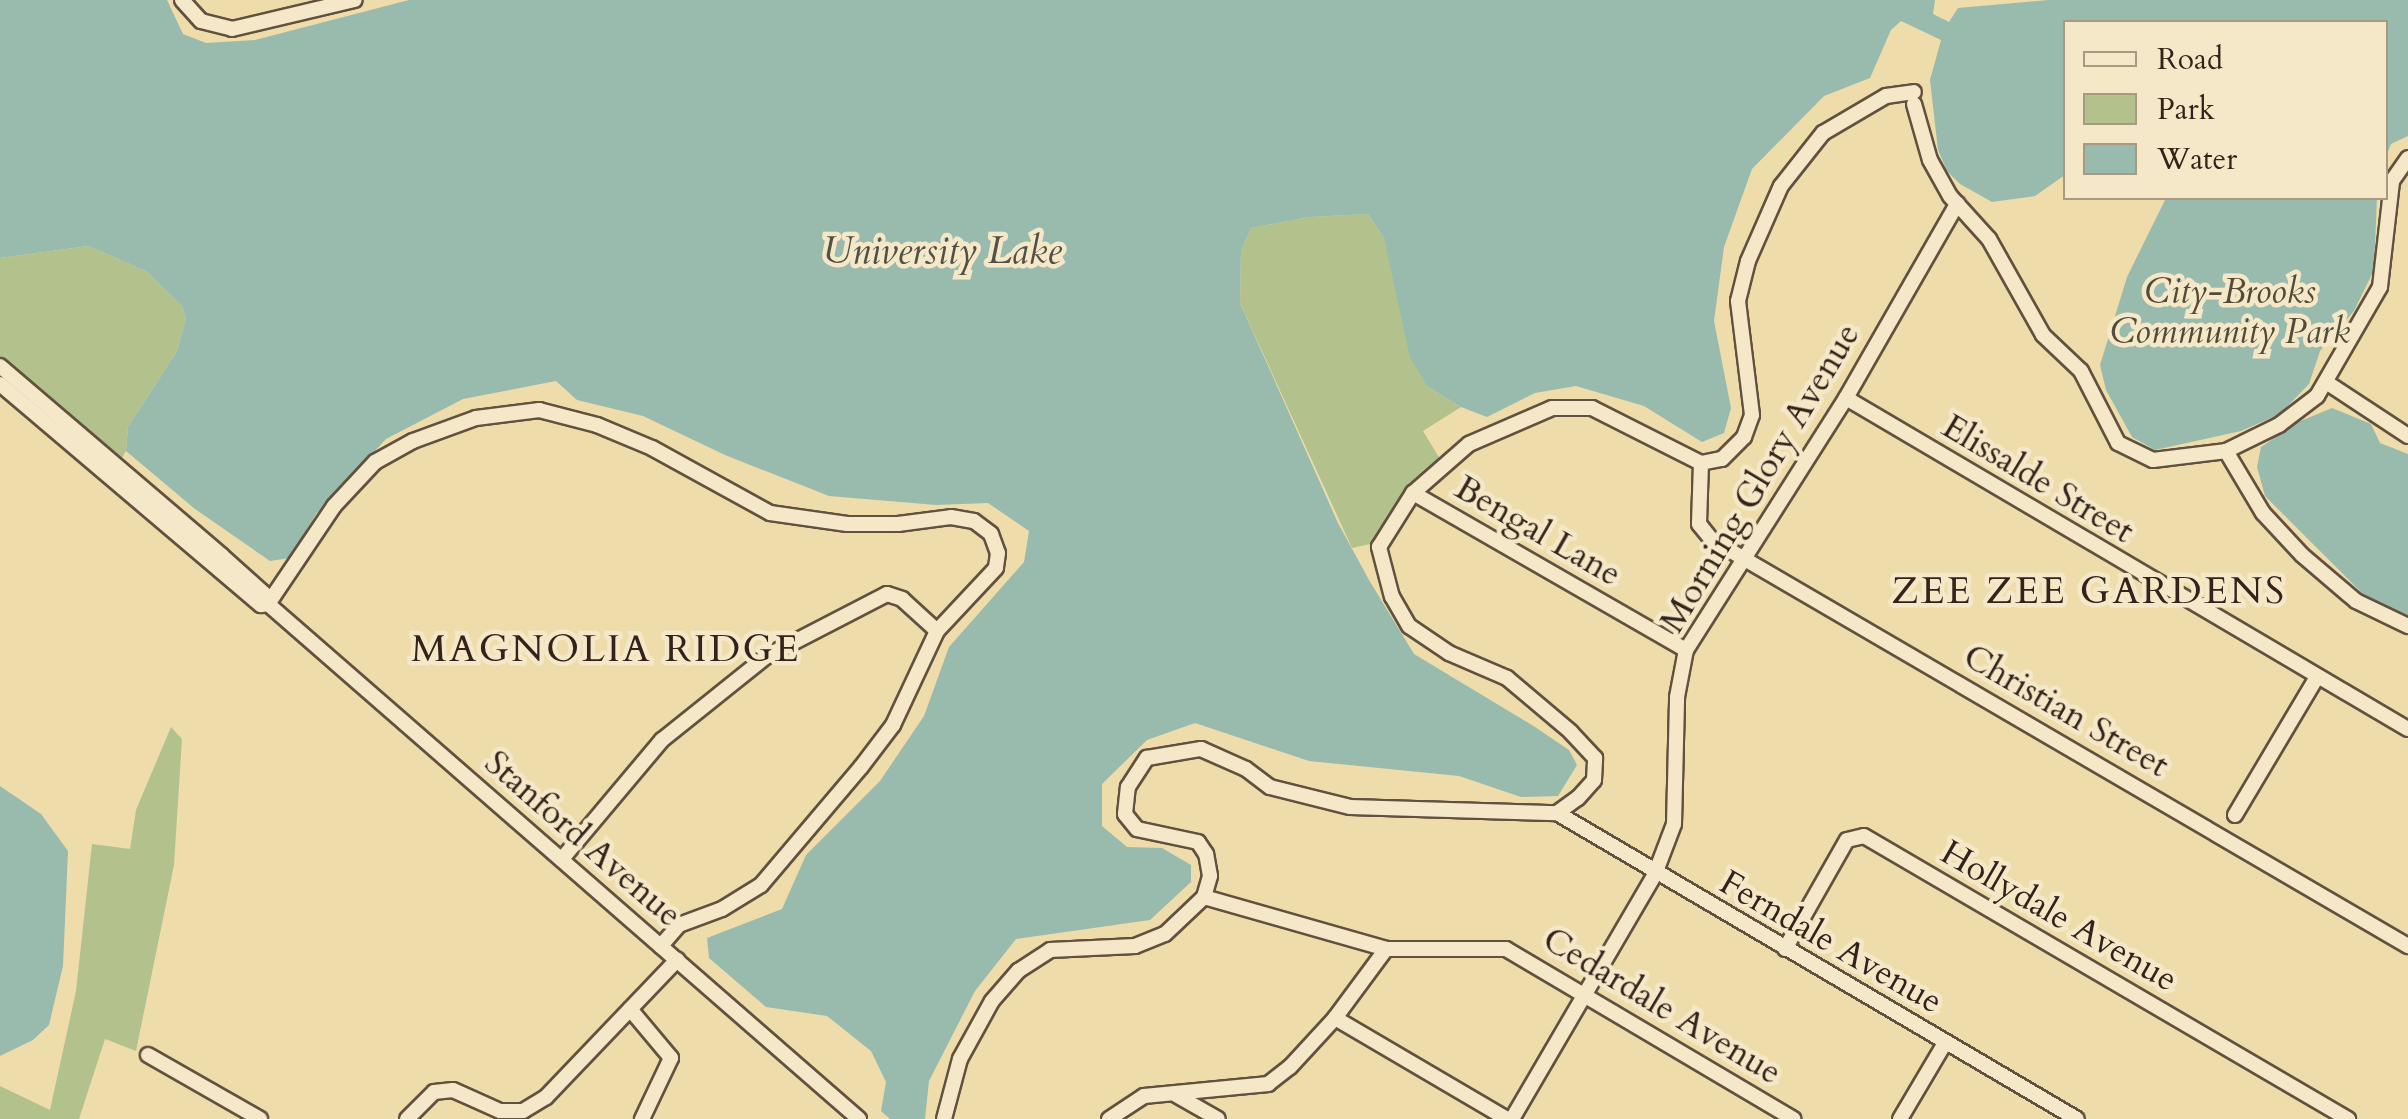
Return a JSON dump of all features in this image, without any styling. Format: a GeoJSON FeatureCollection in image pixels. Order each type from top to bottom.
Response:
{"type":"FeatureCollection","features":[{"type":"Feature","properties":{"kind":"street"},"geometry":{"type":"LineString","coordinates":[[182,0],[200,21],[223,29],[266,24],[355,0]]}},
{"type":"Feature","properties":{"kind":"street"},"geometry":{"type":"LineString","coordinates":[[944,1119],[960,1059],[992,1001],[1018,971],[1050,950],[1135,946],[1165,934],[1204,897],[1210,876],[1206,854],[1198,842],[1136,828],[1125,814],[1128,786],[1147,758],[1201,750],[1246,768],[1270,787],[1350,807],[1557,814],[1594,780],[1595,758],[1506,678],[1450,653],[1410,626],[1392,597],[1379,547],[1412,493],[1470,444],[1552,408],[1592,408],[1701,464],[1722,460],[1744,437],[1752,415],[1738,301],[1748,261],[1781,186],[1822,133],[1886,96],[1914,98],[1924,147],[1957,204],[1989,238],[2044,335],[2081,372],[2118,443],[2160,461],[2226,451],[2254,439],[2307,406],[2326,382],[2380,287],[2392,182],[2408,158]]}},
{"type":"Feature","properties":{"kind":"street","name":"Morning Glory Avenue"},"geometry":{"type":"LineString","coordinates":[[1510,1119],[1655,874],[1674,824],[1677,697],[1686,650],[1846,398],[1957,204]]}},
{"type":"Feature","properties":{"kind":"street","name":"Stanford Avenue"},"geometry":{"type":"LineString","coordinates":[[0,366],[230,563],[268,597],[268,604],[859,1119]]}},
{"type":"Feature","properties":{"kind":"street"},"geometry":{"type":"LineString","coordinates":[[2326,382],[2408,436]]}},
{"type":"Feature","properties":{"kind":"street","name":"Stanford Avenue"},"geometry":{"type":"LineString","coordinates":[[0,384],[261,605],[268,604]]}},
{"type":"Feature","properties":{"kind":"street","name":"Elissalde Street"},"geometry":{"type":"LineString","coordinates":[[1846,398],[2408,729]]}},
{"type":"Feature","properties":{"kind":"street"},"geometry":{"type":"LineString","coordinates":[[268,604],[334,506],[375,462],[413,441],[476,418],[538,410],[597,425],[652,448],[770,513],[848,524],[898,524],[952,517],[974,521],[992,534],[998,552],[996,568],[937,631],[894,726],[760,886],[722,909],[678,924],[661,946]]}},
{"type":"Feature","properties":{"kind":"street"},"geometry":{"type":"LineString","coordinates":[[2226,451],[2263,513],[2302,555],[2356,602],[2408,626]]}},
{"type":"Feature","properties":{"kind":"street","name":"Christian Street"},"geometry":{"type":"LineString","coordinates":[[1701,464],[1700,524],[1712,540],[2408,946]]}},
{"type":"Feature","properties":{"kind":"street","name":"Bengal Lane"},"geometry":{"type":"LineString","coordinates":[[1412,493],[1686,650]]}},
{"type":"Feature","properties":{"kind":"street"},"geometry":{"type":"LineString","coordinates":[[562,859],[662,740],[767,656],[888,594],[902,599],[937,631]]}},
{"type":"Feature","properties":{"kind":"street"},"geometry":{"type":"LineString","coordinates":[[2235,815],[2317,676]]}},
{"type":"Feature","properties":{"kind":"street","name":"Ferndale Avenue"},"geometry":{"type":"LineString","coordinates":[[1557,814],[2077,1119]]}},
{"type":"Feature","properties":{"kind":"street","name":"Hollydale Avenue"},"geometry":{"type":"LineString","coordinates":[[1785,949],[1847,840],[1864,836],[2348,1119]]}},
{"type":"Feature","properties":{"kind":"street","name":"Cedardale Avenue"},"geometry":{"type":"LineString","coordinates":[[1204,897],[1386,949],[1506,949],[1794,1119]]}},
{"type":"Feature","properties":{"kind":"street"},"geometry":{"type":"LineString","coordinates":[[1109,1119],[1144,1096],[1268,1084],[1290,1068],[1334,1018],[1386,949]]}},
{"type":"Feature","properties":{"kind":"street"},"geometry":{"type":"LineString","coordinates":[[408,1119],[434,1092],[453,1090],[500,1111],[523,1110],[546,1097],[677,960]]}},
{"type":"Feature","properties":{"kind":"street"},"geometry":{"type":"LineString","coordinates":[[630,1009],[671,1058],[642,1119]]}},
{"type":"Feature","properties":{"kind":"street"},"geometry":{"type":"LineString","coordinates":[[1334,1018],[1510,1119]]}},
{"type":"Feature","properties":{"kind":"street"},"geometry":{"type":"LineString","coordinates":[[1900,1119],[1945,1043]]}},
{"type":"Feature","properties":{"kind":"street"},"geometry":{"type":"LineString","coordinates":[[148,1054],[236,1113],[260,1119]]}},
{"type":"Feature","properties":{"kind":"street"},"geometry":{"type":"LineString","coordinates":[[1176,1094],[1218,1119]]}},
{"type":"Feature","properties":{"kind":"green space"},"geometry":{"type":"Polygon","coordinates":[[[1368,214],[1384,238],[1428,387],[1461,407],[1423,431],[1440,459],[1408,486],[1375,543],[1352,548],[1240,303],[1241,251],[1251,228],[1310,217],[1368,214]]]}},
{"type":"Feature","properties":{"kind":"green space"},"geometry":{"type":"Polygon","coordinates":[[[88,246],[146,271],[182,306],[186,319],[177,351],[128,427],[126,451],[120,461],[0,360],[0,258],[88,246]]]}},
{"type":"Feature","properties":{"kind":"green space"},"geometry":{"type":"Polygon","coordinates":[[[171,727],[182,739],[174,865],[136,1051],[105,1039],[79,1119],[0,1119],[0,1086],[50,1110],[76,991],[92,844],[130,849],[136,810],[171,727]]]}},
{"type":"Feature","properties":{"kind":"water","name":"University Lake"},"geometry":{"type":"Polygon","coordinates":[[[0,0],[167,0],[183,34],[206,43],[255,40],[409,0],[1935,0],[1933,14],[1949,22],[1958,8],[2048,0],[2408,0],[2408,136],[2391,144],[2388,151],[2388,20],[2063,20],[2063,176],[2035,196],[1992,202],[1960,184],[1947,171],[1938,150],[1930,80],[1941,40],[1901,21],[1891,30],[1870,78],[1824,96],[1752,169],[1724,247],[1714,321],[1731,408],[1724,433],[1702,442],[1644,406],[1576,386],[1535,393],[1487,417],[1461,407],[1428,387],[1410,358],[1384,238],[1368,214],[1310,217],[1251,228],[1241,251],[1240,303],[1338,523],[1369,580],[1414,654],[1569,750],[1577,765],[1558,796],[1521,797],[1459,776],[1309,761],[1195,723],[1147,740],[1102,784],[1102,826],[1127,847],[1162,848],[1191,865],[1191,882],[1150,920],[1016,939],[975,991],[929,1081],[925,1119],[890,1119],[881,1111],[886,1082],[871,1051],[827,1016],[766,1007],[709,958],[707,938],[782,909],[806,855],[880,781],[924,716],[949,647],[1024,562],[1029,531],[988,503],[936,505],[829,496],[725,455],[643,416],[577,400],[556,381],[463,399],[386,439],[316,514],[290,558],[270,561],[195,509],[126,451],[128,427],[177,351],[186,319],[182,306],[146,271],[88,246],[0,258],[0,0]]]}},
{"type":"Feature","properties":{"kind":"water"},"geometry":{"type":"Polygon","coordinates":[[[2165,200],[2377,200],[2374,270],[2354,311],[2320,351],[2309,384],[2280,414],[2241,431],[2155,450],[2132,437],[2106,390],[2100,365],[2127,277],[2165,200]]]}},
{"type":"Feature","properties":{"kind":"water"},"geometry":{"type":"Polygon","coordinates":[[[2332,408],[2371,424],[2380,443],[2408,454],[2408,618],[2370,601],[2265,496],[2257,467],[2261,447],[2298,422],[2332,408]]]}},
{"type":"Feature","properties":{"kind":"water"},"geometry":{"type":"Polygon","coordinates":[[[0,786],[41,814],[68,851],[63,966],[49,1025],[33,1040],[0,1056],[0,786]]]}},
{"type":"Feature","properties":{"kind":"district","name":"ZEE ZEE GARDENS"},"geometry":{"type":"Point","coordinates":[2089,592]}},
{"type":"Feature","properties":{"kind":"district","name":"MAGNOLIA RIDGE"},"geometry":{"type":"Point","coordinates":[606,650]}},
{"type":"Feature","properties":{"kind":"park label","name":"City-Brooks Community Park"},"geometry":{"type":"Point","coordinates":[2230,312]}}]}
